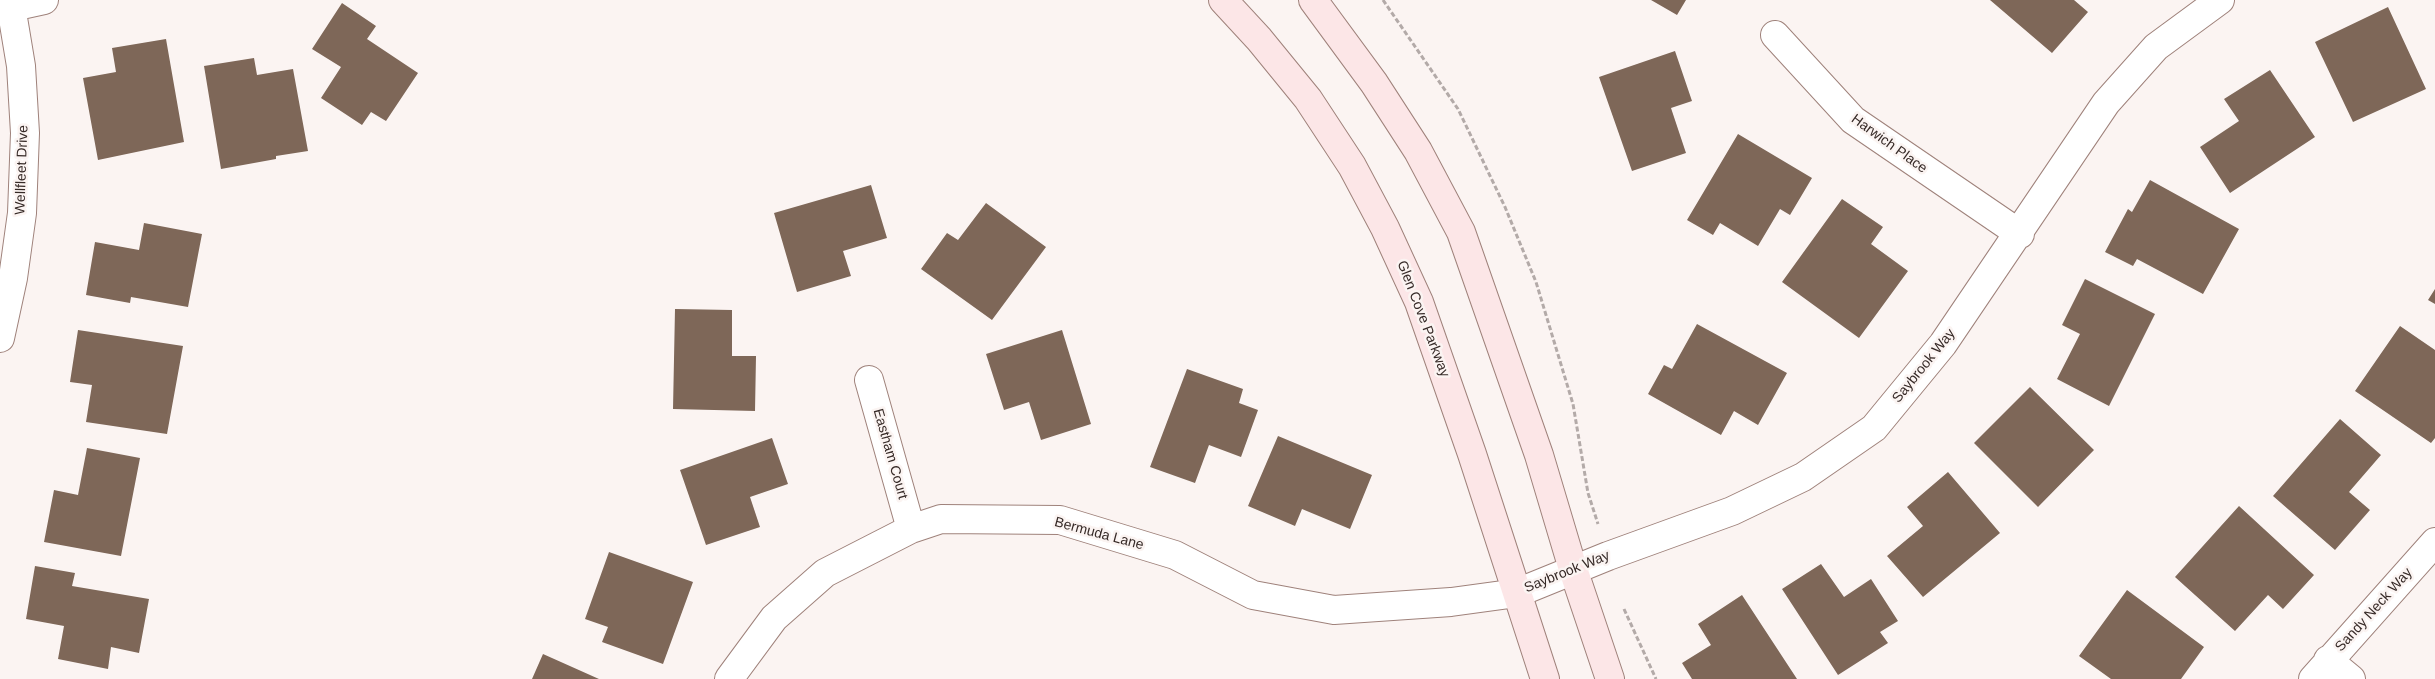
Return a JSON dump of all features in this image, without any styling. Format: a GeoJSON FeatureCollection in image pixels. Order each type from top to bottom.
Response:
{"type":"FeatureCollection","features":[{"type":"Feature","properties":{"kind":"main road","name":"Glen Cove Parkway"},"geometry":{"type":"LineString","coordinates":[[1223,0],[1259,39],[1308,99],[1352,166],[1385,228],[1419,302],[1472,454],[1545,679]]}},
{"type":"Feature","properties":{"kind":"main road"},"geometry":{"type":"LineString","coordinates":[[1313,0],[1374,83],[1418,151],[1461,232],[1538,455],[1573,569],[1610,679]]}},
{"type":"Feature","properties":{"kind":"street"},"geometry":{"type":"LineString","coordinates":[[11,3],[44,0]]}},
{"type":"Feature","properties":{"kind":"street","name":"Saybrook Way"},"geometry":{"type":"LineString","coordinates":[[1517,593],[1573,569],[1732,511],[1804,477],[1874,428],[1943,344],[2020,234],[2106,103],[2156,47],[2220,0]]}},
{"type":"Feature","properties":{"kind":"street","name":"Wellfleet Drive"},"geometry":{"type":"LineString","coordinates":[[0,338],[13,278],[22,213],[25,133],[20,66],[11,3]]}},
{"type":"Feature","properties":{"kind":"street","name":"Harwich Place"},"geometry":{"type":"LineString","coordinates":[[1775,35],[1853,120],[2020,234]]}},
{"type":"Feature","properties":{"kind":"street","name":"Eastham Court"},"geometry":{"type":"LineString","coordinates":[[868,380],[910,529]]}},
{"type":"Feature","properties":{"kind":"street","name":"Bermuda Lane"},"geometry":{"type":"LineString","coordinates":[[729,679],[774,618],[825,573],[910,529],[941,519],[1060,520],[1175,555],[1253,595],[1334,610],[1451,602],[1517,593]]}},
{"type":"Feature","properties":{"kind":"street","name":"Sandy Neck Way"},"geometry":{"type":"LineString","coordinates":[[2321,670],[2435,542]]}},
{"type":"Feature","properties":{"kind":"street"},"geometry":{"type":"LineString","coordinates":[[2321,670],[2351,679]]}},
{"type":"Feature","properties":{"kind":"path"},"geometry":{"type":"LineString","coordinates":[[1383,0],[1458,109],[1505,207],[1532,274],[1573,404],[1588,493],[1608,556]]}},
{"type":"Feature","properties":{"kind":"path"},"geometry":{"type":"LineString","coordinates":[[1622,604],[1656,679]]}},
{"type":"Feature","properties":{"kind":"building"},"geometry":{"type":"Polygon","coordinates":[[[1651,0],[1686,0],[1677,15],[1651,0]]]}},
{"type":"Feature","properties":{"kind":"building"},"geometry":{"type":"Polygon","coordinates":[[[1990,0],[2074,0],[2088,12],[2052,53],[1990,0]]]}},
{"type":"Feature","properties":{"kind":"building"},"geometry":{"type":"Polygon","coordinates":[[[342,3],[376,26],[367,39],[418,73],[386,121],[371,112],[362,125],[321,98],[341,67],[312,49],[342,3]]]}},
{"type":"Feature","properties":{"kind":"building"},"geometry":{"type":"Polygon","coordinates":[[[2388,7],[2426,89],[2353,122],[2315,42],[2388,7]]]}},
{"type":"Feature","properties":{"kind":"building"},"geometry":{"type":"Polygon","coordinates":[[[166,39],[184,142],[98,160],[83,78],[116,72],[112,48],[166,39]]]}},
{"type":"Feature","properties":{"kind":"building"},"geometry":{"type":"Polygon","coordinates":[[[1675,51],[1692,101],[1671,108],[1686,153],[1632,171],[1599,77],[1675,51]]]}},
{"type":"Feature","properties":{"kind":"building"},"geometry":{"type":"Polygon","coordinates":[[[254,58],[257,75],[293,69],[308,151],[276,156],[276,159],[221,169],[204,66],[254,58]]]}},
{"type":"Feature","properties":{"kind":"building"},"geometry":{"type":"Polygon","coordinates":[[[2270,70],[2315,137],[2230,193],[2200,147],[2239,121],[2224,99],[2270,70]]]}},
{"type":"Feature","properties":{"kind":"building"},"geometry":{"type":"Polygon","coordinates":[[[1738,134],[1812,178],[1790,215],[1780,209],[1758,246],[1720,223],[1713,235],[1687,220],[1738,134]]]}},
{"type":"Feature","properties":{"kind":"building"},"geometry":{"type":"Polygon","coordinates":[[[2150,180],[2239,229],[2203,294],[2137,259],[2133,266],[2105,252],[2128,209],[2132,212],[2150,180]]]}},
{"type":"Feature","properties":{"kind":"building"},"geometry":{"type":"Polygon","coordinates":[[[871,185],[887,238],[843,251],[851,276],[797,292],[774,213],[871,185]]]}},
{"type":"Feature","properties":{"kind":"building"},"geometry":{"type":"Polygon","coordinates":[[[1842,199],[1883,227],[1871,244],[1908,271],[1859,338],[1782,282],[1842,199]]]}},
{"type":"Feature","properties":{"kind":"building"},"geometry":{"type":"Polygon","coordinates":[[[986,203],[1046,247],[992,320],[921,269],[947,233],[958,240],[986,203]]]}},
{"type":"Feature","properties":{"kind":"building"},"geometry":{"type":"Polygon","coordinates":[[[144,223],[202,234],[188,307],[131,297],[130,303],[86,295],[95,242],[139,250],[144,223]]]}},
{"type":"Feature","properties":{"kind":"building"},"geometry":{"type":"Polygon","coordinates":[[[2085,279],[2155,314],[2109,406],[2057,379],[2080,334],[2062,325],[2085,279]]]}},
{"type":"Feature","properties":{"kind":"building"},"geometry":{"type":"Polygon","coordinates":[[[2435,289],[2435,304],[2428,300],[2435,289]]]}},
{"type":"Feature","properties":{"kind":"building"},"geometry":{"type":"Polygon","coordinates":[[[675,309],[732,310],[732,356],[756,356],[755,411],[673,409],[675,309]]]}},
{"type":"Feature","properties":{"kind":"building"},"geometry":{"type":"Polygon","coordinates":[[[1697,324],[1787,373],[1758,425],[1734,411],[1721,435],[1648,394],[1664,365],[1672,369],[1697,324]]]}},
{"type":"Feature","properties":{"kind":"building"},"geometry":{"type":"Polygon","coordinates":[[[2400,326],[2435,350],[2435,438],[2431,443],[2355,391],[2400,326]]]}},
{"type":"Feature","properties":{"kind":"building"},"geometry":{"type":"Polygon","coordinates":[[[78,330],[183,346],[167,434],[86,422],[92,385],[70,382],[78,330]]]}},
{"type":"Feature","properties":{"kind":"building"},"geometry":{"type":"Polygon","coordinates":[[[1062,330],[1091,424],[1041,440],[1029,402],[1004,410],[986,354],[1062,330]]]}},
{"type":"Feature","properties":{"kind":"building"},"geometry":{"type":"Polygon","coordinates":[[[1187,369],[1243,389],[1239,403],[1258,410],[1241,457],[1209,445],[1195,483],[1150,467],[1187,369]]]}},
{"type":"Feature","properties":{"kind":"building"},"geometry":{"type":"Polygon","coordinates":[[[2030,387],[2094,450],[2038,507],[1974,443],[2030,387]]]}},
{"type":"Feature","properties":{"kind":"building"},"geometry":{"type":"Polygon","coordinates":[[[2340,419],[2381,455],[2349,492],[2370,510],[2335,550],[2273,496],[2340,419]]]}},
{"type":"Feature","properties":{"kind":"building"},"geometry":{"type":"Polygon","coordinates":[[[1278,436],[1372,475],[1350,529],[1302,509],[1295,526],[1248,506],[1278,436]]]}},
{"type":"Feature","properties":{"kind":"building"},"geometry":{"type":"Polygon","coordinates":[[[772,438],[788,484],[750,497],[760,527],[706,545],[680,470],[772,438]]]}},
{"type":"Feature","properties":{"kind":"building"},"geometry":{"type":"Polygon","coordinates":[[[87,448],[140,458],[121,556],[44,542],[54,490],[78,495],[87,448]]]}},
{"type":"Feature","properties":{"kind":"building"},"geometry":{"type":"Polygon","coordinates":[[[1948,472],[2000,533],[1923,597],[1887,556],[1923,526],[1907,507],[1948,472]]]}},
{"type":"Feature","properties":{"kind":"building"},"geometry":{"type":"Polygon","coordinates":[[[2239,506],[2314,575],[2283,609],[2268,595],[2235,631],[2175,577],[2239,506]]]}},
{"type":"Feature","properties":{"kind":"building"},"geometry":{"type":"Polygon","coordinates":[[[609,552],[693,582],[663,664],[602,642],[608,627],[585,619],[609,552]]]}},
{"type":"Feature","properties":{"kind":"building"},"geometry":{"type":"Polygon","coordinates":[[[1821,564],[1844,597],[1871,579],[1898,621],[1880,632],[1888,643],[1838,675],[1782,589],[1821,564]]]}},
{"type":"Feature","properties":{"kind":"building"},"geometry":{"type":"Polygon","coordinates":[[[35,566],[75,573],[72,586],[149,599],[139,653],[111,647],[108,669],[58,659],[64,626],[26,619],[35,566]]]}},
{"type":"Feature","properties":{"kind":"building"},"geometry":{"type":"Polygon","coordinates":[[[2127,590],[2204,647],[2181,679],[2111,679],[2079,656],[2127,590]]]}},
{"type":"Feature","properties":{"kind":"building"},"geometry":{"type":"Polygon","coordinates":[[[1742,595],[1797,679],[1692,679],[1682,663],[1711,645],[1698,624],[1742,595]]]}},
{"type":"Feature","properties":{"kind":"building"},"geometry":{"type":"Polygon","coordinates":[[[543,654],[599,679],[532,679],[543,654]]]}}]}
